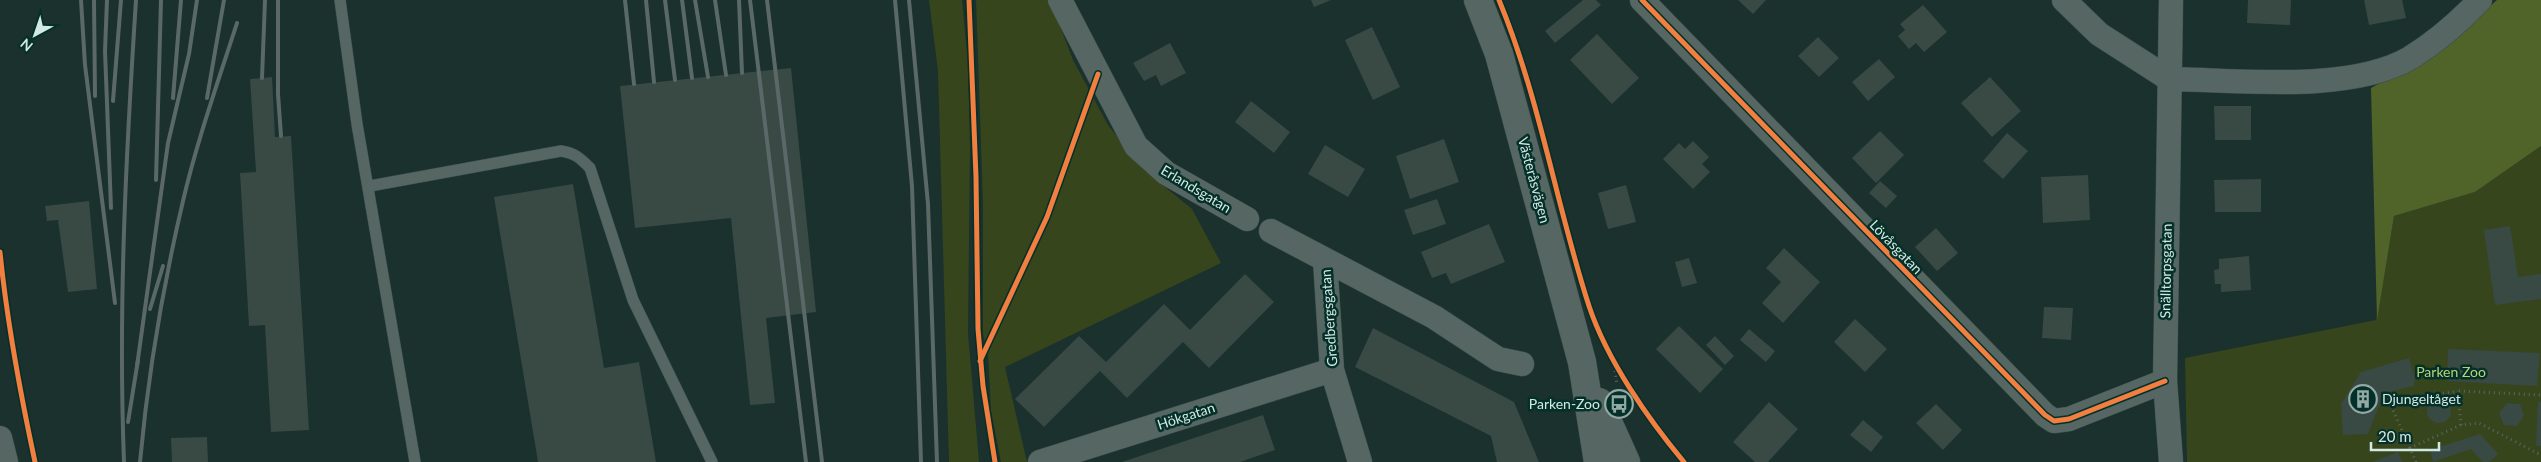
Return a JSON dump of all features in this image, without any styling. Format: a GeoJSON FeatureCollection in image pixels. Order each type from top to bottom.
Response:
{"type":"FeatureCollection","features":[{"type":"Feature","properties":{"kind":"street","name":"Erlandsgatan"},"geometry":{"type":"LineString","coordinates":[[1060,0],[1136,146],[1166,173],[1195,191],[1247,218]]}},
{"type":"Feature","properties":{"kind":"street","name":"Västeråsvägen"},"geometry":{"type":"LineString","coordinates":[[1478,0],[1499,54],[1582,362],[1598,462]]}},
{"type":"Feature","properties":{"kind":"street","name":"Lövåsgatan"},"geometry":{"type":"LineString","coordinates":[[1642,0],[2045,415],[2054,420],[2068,419],[2165,381]]}},
{"type":"Feature","properties":{"kind":"street"},"geometry":{"type":"LineString","coordinates":[[2064,0],[2099,34],[2169,79],[2287,81],[2347,79],[2381,70],[2409,59],[2443,35],[2480,0]]}},
{"type":"Feature","properties":{"kind":"street","name":"Snälltorpsgatan"},"geometry":{"type":"LineString","coordinates":[[2171,0],[2165,381],[2171,462]]}},
{"type":"Feature","properties":{"kind":"street"},"geometry":{"type":"LineString","coordinates":[[1271,231],[1434,317],[1498,359],[1522,364]]}},
{"type":"Feature","properties":{"kind":"street","name":"Gredbergsgatan"},"geometry":{"type":"LineString","coordinates":[[1326,260],[1332,370],[1360,462]]}},
{"type":"Feature","properties":{"kind":"street","name":"Västeråsvägen"},"geometry":{"type":"LineString","coordinates":[[1582,362],[1626,462]]}},
{"type":"Feature","properties":{"kind":"street","name":"Hökgatan"},"geometry":{"type":"LineString","coordinates":[[1040,462],[1332,370]]}},
{"type":"Feature","properties":{"kind":"street"},"geometry":{"type":"LineString","coordinates":[[0,438],[6,462]]}},
{"type":"Feature","properties":{"kind":"lane"},"geometry":{"type":"LineString","coordinates":[[340,0],[357,124],[370,186],[415,462]]}},
{"type":"Feature","properties":{"kind":"lane"},"geometry":{"type":"LineString","coordinates":[[370,186],[561,150],[573,152],[590,168],[633,300],[712,462]]}},
{"type":"Feature","properties":{"kind":"path"},"geometry":{"type":"LineString","coordinates":[[1608,347],[1621,371]]}},
{"type":"Feature","properties":{"kind":"path"},"geometry":{"type":"LineString","coordinates":[[2416,462],[2391,406],[2406,399],[2458,391],[2541,395]]}},
{"type":"Feature","properties":{"kind":"path"},"geometry":{"type":"LineString","coordinates":[[2458,391],[2461,425]]}},
{"type":"Feature","properties":{"kind":"path"},"geometry":{"type":"LineString","coordinates":[[2410,448],[2461,425],[2478,423],[2541,455]]}},
{"type":"Feature","properties":{"kind":"green space"},"geometry":{"type":"Polygon","coordinates":[[[929,0],[962,0],[968,63],[970,146],[968,333],[979,462],[949,462],[938,71],[929,0]]]}},
{"type":"Feature","properties":{"kind":"green space"},"geometry":{"type":"Polygon","coordinates":[[[976,0],[1050,0],[1073,60],[1108,125],[1143,169],[1192,209],[1221,263],[1005,367],[1027,462],[1001,462],[991,411],[988,352],[983,335],[983,202],[976,0]]]}},
{"type":"Feature","properties":{"kind":"green space"},"geometry":{"type":"Polygon","coordinates":[[[2497,0],[2541,0],[2541,146],[2475,192],[2394,216],[2377,320],[2371,88],[2444,47],[2497,0]]]}},
{"type":"Feature","properties":{"kind":"green space","name":"Parken Zoo"},"geometry":{"type":"Polygon","coordinates":[[[2541,146],[2541,462],[2187,462],[2185,358],[2376,320],[2394,216],[2475,192],[2541,146]]]}},
{"type":"Feature","properties":{"kind":"building"},"geometry":{"type":"Polygon","coordinates":[[[1311,0],[1331,0],[1314,7],[1311,0]]]}},
{"type":"Feature","properties":{"kind":"building"},"geometry":{"type":"Polygon","coordinates":[[[1583,0],[1596,0],[1601,5],[1555,43],[1545,31],[1583,0]]]}},
{"type":"Feature","properties":{"kind":"building"},"geometry":{"type":"Polygon","coordinates":[[[1738,0],[1766,0],[1753,14],[1738,0]]]}},
{"type":"Feature","properties":{"kind":"building"},"geometry":{"type":"Polygon","coordinates":[[[2248,0],[2291,0],[2290,25],[2247,23],[2248,0]]]}},
{"type":"Feature","properties":{"kind":"building"},"geometry":{"type":"Polygon","coordinates":[[[2364,0],[2402,0],[2406,18],[2369,25],[2364,0]]]}},
{"type":"Feature","properties":{"kind":"building"},"geometry":{"type":"Polygon","coordinates":[[[1923,5],[1947,32],[1924,52],[1916,43],[1909,49],[1898,36],[1905,30],[1900,24],[1923,5]]]}},
{"type":"Feature","properties":{"kind":"building"},"geometry":{"type":"Polygon","coordinates":[[[1372,27],[1400,87],[1373,100],[1345,40],[1372,27]]]}},
{"type":"Feature","properties":{"kind":"building"},"geometry":{"type":"Polygon","coordinates":[[[1597,34],[1639,78],[1612,104],[1570,60],[1597,34]]]}},
{"type":"Feature","properties":{"kind":"building"},"geometry":{"type":"Polygon","coordinates":[[[1818,37],[1839,58],[1819,77],[1798,56],[1818,37]]]}},
{"type":"Feature","properties":{"kind":"building"},"geometry":{"type":"Polygon","coordinates":[[[1170,43],[1186,73],[1161,86],[1156,75],[1144,81],[1133,63],[1170,43]]]}},
{"type":"Feature","properties":{"kind":"building"},"geometry":{"type":"Polygon","coordinates":[[[1879,59],[1895,77],[1868,101],[1852,82],[1879,59]]]}},
{"type":"Feature","properties":{"kind":"building"},"geometry":{"type":"Polygon","coordinates":[[[791,68],[816,312],[766,318],[775,403],[750,405],[731,218],[635,228],[620,86],[791,68]]]}},
{"type":"Feature","properties":{"kind":"building"},"geometry":{"type":"Polygon","coordinates":[[[272,77],[275,137],[291,136],[309,430],[271,432],[265,325],[249,326],[240,173],[256,172],[250,79],[272,77]]]}},
{"type":"Feature","properties":{"kind":"building"},"geometry":{"type":"Polygon","coordinates":[[[1990,77],[2021,111],[1992,137],[1961,103],[1990,77]]]}},
{"type":"Feature","properties":{"kind":"building"},"geometry":{"type":"Polygon","coordinates":[[[1251,101],[1290,132],[1274,153],[1235,122],[1251,101]]]}},
{"type":"Feature","properties":{"kind":"building"},"geometry":{"type":"Polygon","coordinates":[[[2214,106],[2251,106],[2251,140],[2215,140],[2214,106]]]}},
{"type":"Feature","properties":{"kind":"building"},"geometry":{"type":"Polygon","coordinates":[[[1880,131],[1904,155],[1876,183],[1852,158],[1880,131]]]}},
{"type":"Feature","properties":{"kind":"building"},"geometry":{"type":"Polygon","coordinates":[[[2007,133],[2028,151],[2003,179],[1983,161],[2007,133]]]}},
{"type":"Feature","properties":{"kind":"building"},"geometry":{"type":"Polygon","coordinates":[[[1444,139],[1459,182],[1410,199],[1396,156],[1444,139]]]}},
{"type":"Feature","properties":{"kind":"building"},"geometry":{"type":"Polygon","coordinates":[[[1693,141],[1709,157],[1702,164],[1710,172],[1693,189],[1663,159],[1679,143],[1685,149],[1693,141]]]}},
{"type":"Feature","properties":{"kind":"building"},"geometry":{"type":"Polygon","coordinates":[[[1325,145],[1365,169],[1348,197],[1308,174],[1325,145]]]}},
{"type":"Feature","properties":{"kind":"building"},"geometry":{"type":"Polygon","coordinates":[[[2088,175],[2090,220],[2043,223],[2041,177],[2088,175]]]}},
{"type":"Feature","properties":{"kind":"building"},"geometry":{"type":"Polygon","coordinates":[[[2261,179],[2261,212],[2215,212],[2214,180],[2261,179]]]}},
{"type":"Feature","properties":{"kind":"building"},"geometry":{"type":"Polygon","coordinates":[[[1880,181],[1897,196],[1886,208],[1869,193],[1880,181]]]}},
{"type":"Feature","properties":{"kind":"building"},"geometry":{"type":"Polygon","coordinates":[[[573,184],[604,368],[639,362],[656,462],[538,462],[494,197],[573,184]]]}},
{"type":"Feature","properties":{"kind":"building"},"geometry":{"type":"Polygon","coordinates":[[[1626,185],[1636,222],[1608,229],[1598,193],[1626,185]]]}},
{"type":"Feature","properties":{"kind":"building"},"geometry":{"type":"Polygon","coordinates":[[[1437,199],[1446,224],[1413,235],[1404,210],[1437,199]]]}},
{"type":"Feature","properties":{"kind":"building"},"geometry":{"type":"Polygon","coordinates":[[[89,201],[97,289],[68,292],[58,220],[47,221],[45,206],[89,201]]]}},
{"type":"Feature","properties":{"kind":"building"},"geometry":{"type":"Polygon","coordinates":[[[1489,224],[1505,262],[1451,284],[1446,273],[1432,278],[1421,252],[1489,224]]]}},
{"type":"Feature","properties":{"kind":"building"},"geometry":{"type":"Polygon","coordinates":[[[2510,226],[2518,277],[2541,274],[2541,299],[2495,305],[2484,230],[2510,226]]]}},
{"type":"Feature","properties":{"kind":"building"},"geometry":{"type":"Polygon","coordinates":[[[1936,228],[1958,253],[1937,271],[1915,247],[1936,228]]]}},
{"type":"Feature","properties":{"kind":"building"},"geometry":{"type":"Polygon","coordinates":[[[1784,248],[1820,282],[1783,323],[1762,303],[1781,282],[1766,268],[1784,248]]]}},
{"type":"Feature","properties":{"kind":"building"},"geometry":{"type":"Polygon","coordinates":[[[2249,256],[2251,290],[2221,292],[2221,284],[2215,284],[2214,270],[2219,269],[2219,259],[2249,256]]]}},
{"type":"Feature","properties":{"kind":"building"},"geometry":{"type":"Polygon","coordinates":[[[1689,258],[1697,283],[1682,287],[1675,262],[1689,258]]]}},
{"type":"Feature","properties":{"kind":"building"},"geometry":{"type":"Polygon","coordinates":[[[1245,274],[1274,302],[1209,368],[1183,342],[1127,398],[1100,371],[1044,427],[1015,399],[1079,336],[1106,362],[1164,304],[1190,330],[1245,274]]]}},
{"type":"Feature","properties":{"kind":"building"},"geometry":{"type":"Polygon","coordinates":[[[2044,307],[2073,308],[2071,340],[2042,338],[2044,307]]]}},
{"type":"Feature","properties":{"kind":"building"},"geometry":{"type":"Polygon","coordinates":[[[1855,319],[1887,349],[1865,372],[1834,342],[1855,319]]]}},
{"type":"Feature","properties":{"kind":"building"},"geometry":{"type":"Polygon","coordinates":[[[1679,326],[1723,369],[1700,393],[1656,349],[1679,326]]]}},
{"type":"Feature","properties":{"kind":"building"},"geometry":{"type":"Polygon","coordinates":[[[1373,328],[1514,402],[1539,462],[1497,462],[1491,436],[1355,367],[1373,328]]]}},
{"type":"Feature","properties":{"kind":"building"},"geometry":{"type":"Polygon","coordinates":[[[1749,329],[1775,351],[1766,362],[1740,340],[1749,329]]]}},
{"type":"Feature","properties":{"kind":"building"},"geometry":{"type":"Polygon","coordinates":[[[1715,336],[1734,356],[1725,365],[1706,345],[1715,336]]]}},
{"type":"Feature","properties":{"kind":"building"},"geometry":{"type":"Polygon","coordinates":[[[2448,349],[2540,353],[2537,386],[2447,381],[2448,349]]]}},
{"type":"Feature","properties":{"kind":"building","name":"Djungeltåget"},"geometry":{"type":"Polygon","coordinates":[[[2409,358],[2415,379],[2414,386],[2384,393],[2368,434],[2343,435],[2341,404],[2361,372],[2409,358]]]}},
{"type":"Feature","properties":{"kind":"building"},"geometry":{"type":"Polygon","coordinates":[[[2439,399],[2444,400],[2450,406],[2450,416],[2444,422],[2439,423],[2434,422],[2428,416],[2427,411],[2428,406],[2434,400],[2439,399]]]}},
{"type":"Feature","properties":{"kind":"building"},"geometry":{"type":"Polygon","coordinates":[[[1769,402],[1798,429],[1768,462],[1755,462],[1733,442],[1769,402]]]}},
{"type":"Feature","properties":{"kind":"building"},"geometry":{"type":"Polygon","coordinates":[[[2538,402],[2541,402],[2541,446],[2536,446],[2538,402]]]}},
{"type":"Feature","properties":{"kind":"building"},"geometry":{"type":"Polygon","coordinates":[[[2507,403],[2520,404],[2524,416],[2517,426],[2504,425],[2499,413],[2507,403]]]}},
{"type":"Feature","properties":{"kind":"building"},"geometry":{"type":"Polygon","coordinates":[[[1936,404],[1962,430],[1943,450],[1916,423],[1936,404]]]}},
{"type":"Feature","properties":{"kind":"building"},"geometry":{"type":"Polygon","coordinates":[[[1263,415],[1275,450],[1240,462],[1122,462],[1263,415]]]}},
{"type":"Feature","properties":{"kind":"building"},"geometry":{"type":"Polygon","coordinates":[[[1863,420],[1883,437],[1871,452],[1850,435],[1863,420]]]}},
{"type":"Feature","properties":{"kind":"building"},"geometry":{"type":"Polygon","coordinates":[[[2480,434],[2498,454],[2489,462],[2483,462],[2471,449],[2433,462],[2430,450],[2480,434]]]}},
{"type":"Feature","properties":{"kind":"building"},"geometry":{"type":"Polygon","coordinates":[[[207,437],[208,462],[172,462],[171,438],[207,437]]]}},
{"type":"Feature","properties":{"kind":"building"},"geometry":{"type":"Polygon","coordinates":[[[2398,452],[2402,462],[2372,462],[2398,452]]]}},
{"type":"Feature","properties":{"kind":"railway"},"geometry":{"type":"LineString","coordinates":[[81,0],[85,65],[115,303]]}},
{"type":"Feature","properties":{"kind":"railway"},"geometry":{"type":"LineString","coordinates":[[94,0],[95,96]]}},
{"type":"Feature","properties":{"kind":"railway"},"geometry":{"type":"LineString","coordinates":[[107,0],[105,51],[111,208]]}},
{"type":"Feature","properties":{"kind":"railway"},"geometry":{"type":"LineString","coordinates":[[113,101],[121,0]]}},
{"type":"Feature","properties":{"kind":"railway"},"geometry":{"type":"LineString","coordinates":[[124,462],[122,404],[124,231],[136,0]]}},
{"type":"Feature","properties":{"kind":"railway"},"geometry":{"type":"LineString","coordinates":[[156,180],[161,0]]}},
{"type":"Feature","properties":{"kind":"railway"},"geometry":{"type":"LineString","coordinates":[[173,98],[181,0]]}},
{"type":"Feature","properties":{"kind":"railway"},"geometry":{"type":"LineString","coordinates":[[137,366],[168,143],[189,54],[197,0]]}},
{"type":"Feature","properties":{"kind":"railway"},"geometry":{"type":"LineString","coordinates":[[207,98],[224,0]]}},
{"type":"Feature","properties":{"kind":"railway"},"geometry":{"type":"LineString","coordinates":[[262,78],[265,0]]}},
{"type":"Feature","properties":{"kind":"railway"},"geometry":{"type":"LineString","coordinates":[[278,0],[278,94],[281,136]]}},
{"type":"Feature","properties":{"kind":"railway"},"geometry":{"type":"LineString","coordinates":[[625,0],[634,84]]}},
{"type":"Feature","properties":{"kind":"railway"},"geometry":{"type":"LineString","coordinates":[[646,0],[654,82]]}},
{"type":"Feature","properties":{"kind":"railway"},"geometry":{"type":"LineString","coordinates":[[665,0],[675,80]]}},
{"type":"Feature","properties":{"kind":"railway"},"geometry":{"type":"LineString","coordinates":[[682,0],[692,78]]}},
{"type":"Feature","properties":{"kind":"railway"},"geometry":{"type":"LineString","coordinates":[[695,0],[708,77]]}},
{"type":"Feature","properties":{"kind":"railway"},"geometry":{"type":"LineString","coordinates":[[715,0],[726,75]]}},
{"type":"Feature","properties":{"kind":"railway"},"geometry":{"type":"LineString","coordinates":[[739,0],[742,73]]}},
{"type":"Feature","properties":{"kind":"railway"},"geometry":{"type":"LineString","coordinates":[[750,0],[806,462]]}},
{"type":"Feature","properties":{"kind":"railway"},"geometry":{"type":"LineString","coordinates":[[767,0],[822,462]]}},
{"type":"Feature","properties":{"kind":"railway"},"geometry":{"type":"LineString","coordinates":[[895,0],[912,186],[921,462]]}},
{"type":"Feature","properties":{"kind":"railway"},"geometry":{"type":"LineString","coordinates":[[909,0],[928,204],[937,462]]}},
{"type":"Feature","properties":{"kind":"railway"},"geometry":{"type":"LineString","coordinates":[[140,462],[152,363],[183,201],[208,112],[237,23]]}},
{"type":"Feature","properties":{"kind":"railway"},"geometry":{"type":"LineString","coordinates":[[150,309],[163,266]]}},
{"type":"Feature","properties":{"kind":"railway"},"geometry":{"type":"LineString","coordinates":[[128,422],[138,360]]}},
{"type":"Feature","properties":{"kind":"cycle path"},"geometry":{"type":"LineString","coordinates":[[969,0],[976,177],[978,329],[983,386],[995,462]]}},
{"type":"Feature","properties":{"kind":"cycle path"},"geometry":{"type":"LineString","coordinates":[[1499,0],[1526,75],[1577,268],[1597,326],[1617,368],[1656,427],[1684,462]]}},
{"type":"Feature","properties":{"kind":"cycle path"},"geometry":{"type":"LineString","coordinates":[[1642,0],[2045,415],[2054,421],[2069,419],[2165,381]]}},
{"type":"Feature","properties":{"kind":"cycle path"},"geometry":{"type":"LineString","coordinates":[[980,361],[1047,217],[1098,74]]}},
{"type":"Feature","properties":{"kind":"cycle path"},"geometry":{"type":"LineString","coordinates":[[0,252],[14,357],[35,462]]}},
{"type":"Feature","properties":{"kind":"place","name":"Djungeltåget"},"geometry":{"type":"Point","coordinates":[2363,399]}},
{"type":"Feature","properties":{"kind":"place","name":"Parken-Zoo"},"geometry":{"type":"Point","coordinates":[1619,404]}}]}
